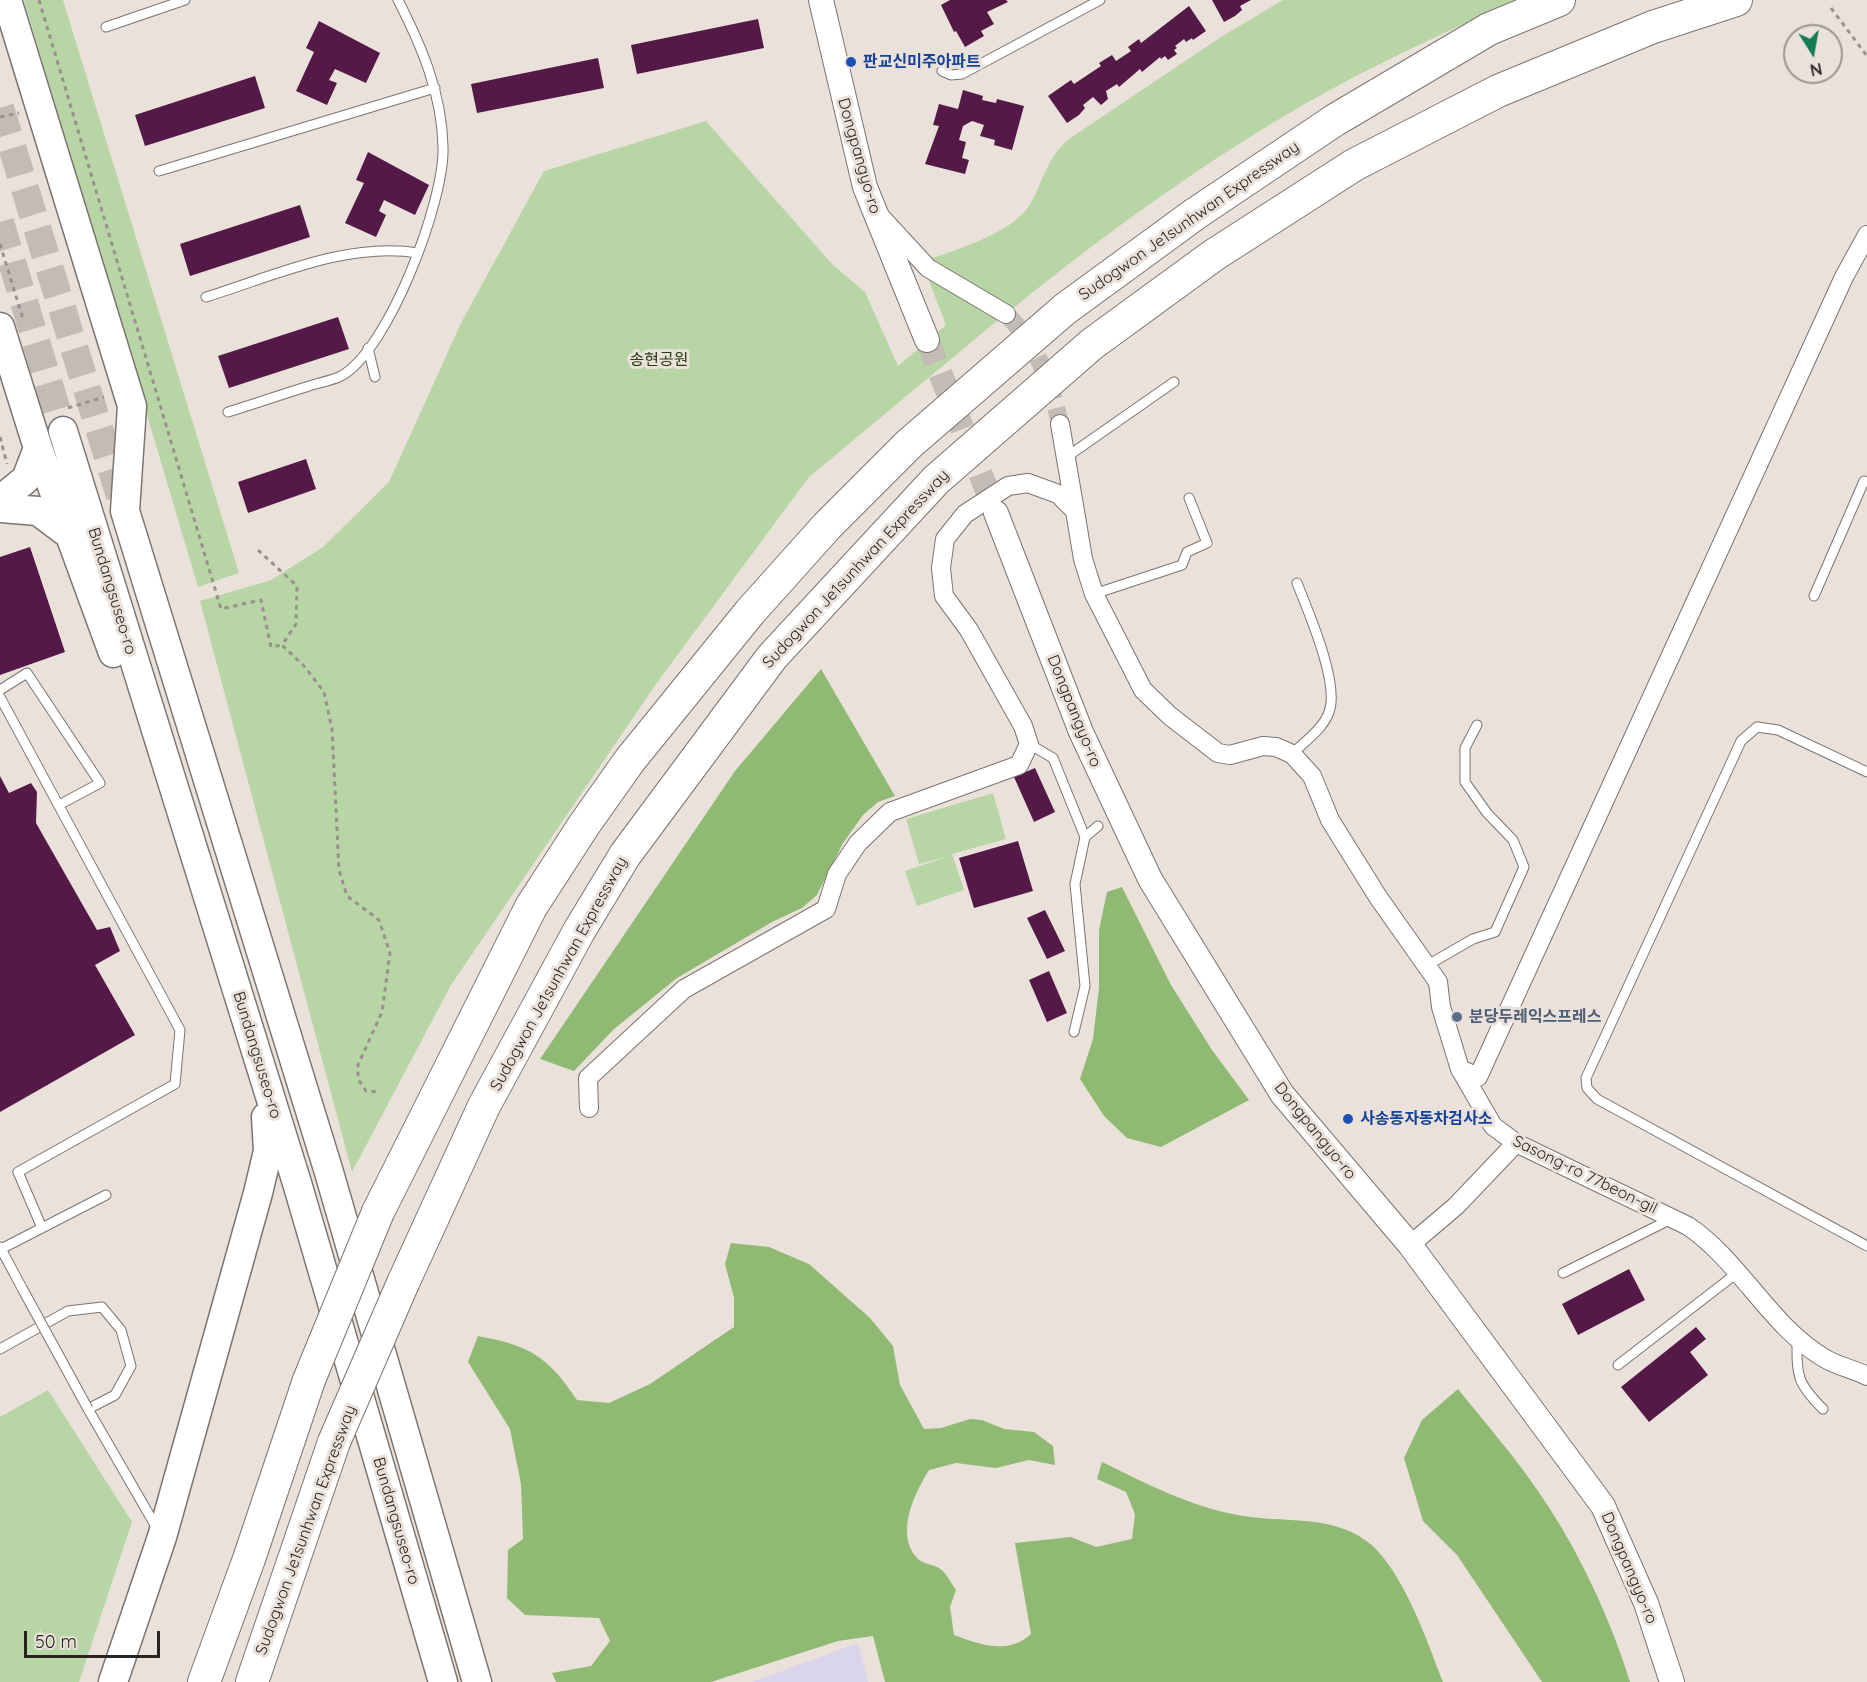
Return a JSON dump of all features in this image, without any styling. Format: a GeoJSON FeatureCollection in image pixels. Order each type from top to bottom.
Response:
{"type":"FeatureCollection","features":[{"type":"Feature","properties":{"kind":"highway","name":"Bundangsuseo-ro"},"geometry":{"type":"LineString","coordinates":[[7,0],[132,406],[125,511],[328,1169],[477,1682]]}},
{"type":"Feature","properties":{"kind":"highway","name":"Sudogwon Je1sunhwan Expressway"},"geometry":{"type":"LineString","coordinates":[[204,1682],[249,1559],[309,1380],[378,1212],[531,907],[584,825],[630,760],[750,612],[827,526],[909,444],[1065,309],[1195,214],[1335,120],[1489,28],[1559,0]]}},
{"type":"Feature","properties":{"kind":"highway","name":"Sudogwon Je1sunhwan Expressway"},"geometry":{"type":"LineString","coordinates":[[252,1682],[334,1442],[403,1283],[484,1106],[579,931],[625,855],[772,657],[936,480],[1092,344],[1214,255],[1354,165],[1498,91],[1653,27],[1736,0]]}},
{"type":"Feature","properties":{"kind":"highway"},"geometry":{"type":"LineString","coordinates":[[12,325],[38,448],[107,637],[181,814]]}},
{"type":"Feature","properties":{"kind":"highway","name":"Bundangsuseo-ro"},"geometry":{"type":"LineString","coordinates":[[63,420],[181,814],[263,1073],[443,1682]]}},
{"type":"Feature","properties":{"kind":"highway"},"geometry":{"type":"LineString","coordinates":[[0,500],[26,479],[38,448]]}},
{"type":"Feature","properties":{"kind":"highway"},"geometry":{"type":"LineString","coordinates":[[0,508],[38,512],[70,535]]}},
{"type":"Feature","properties":{"kind":"highway"},"geometry":{"type":"LineString","coordinates":[[113,1682],[162,1537],[268,1151],[263,1073]]}},
{"type":"Feature","properties":{"kind":"main road","name":"Dongpangyo-ro"},"geometry":{"type":"LineString","coordinates":[[821,0],[865,187],[927,340]]}},
{"type":"Feature","properties":{"kind":"main road","name":"Dongpangyo-ro"},"geometry":{"type":"LineString","coordinates":[[996,513],[1081,732],[1150,879],[1282,1094],[1410,1245],[1603,1506],[1646,1603],[1672,1682]]}},
{"type":"Feature","properties":{"kind":"street"},"geometry":{"type":"LineString","coordinates":[[865,187],[886,223],[923,265],[1006,314]]}},
{"type":"Feature","properties":{"kind":"street"},"geometry":{"type":"LineString","coordinates":[[1460,1069],[1478,1077],[1839,288],[1867,235]]}},
{"type":"Feature","properties":{"kind":"street"},"geometry":{"type":"LineString","coordinates":[[1060,424],[1068,456],[1083,559],[1094,594],[1143,690],[1185,728],[1222,754],[1238,754],[1267,746],[1292,754]]}},
{"type":"Feature","properties":{"kind":"street"},"geometry":{"type":"LineString","coordinates":[[588,1108],[588,1078],[684,989],[826,909],[842,867],[858,843],[890,812],[1018,765],[1029,744],[1023,726],[969,630],[944,596],[941,568],[945,539],[965,514],[1002,489],[1015,484],[1034,484],[1062,497],[1075,511]]}},
{"type":"Feature","properties":{"kind":"street","name":"Sasong-ro 77beon-gil"},"geometry":{"type":"LineString","coordinates":[[1292,754],[1317,784],[1330,820],[1378,897],[1438,982],[1441,1007],[1460,1069],[1492,1126],[1516,1143],[1672,1218],[1708,1239],[1797,1336],[1824,1358],[1867,1376]]}},
{"type":"Feature","properties":{"kind":"street"},"geometry":{"type":"LineString","coordinates":[[1410,1245],[1456,1206],[1516,1143]]}},
{"type":"Feature","properties":{"kind":"lane"},"geometry":{"type":"LineString","coordinates":[[106,27],[185,0]]}},
{"type":"Feature","properties":{"kind":"lane"},"geometry":{"type":"LineString","coordinates":[[228,412],[342,375],[368,348],[393,311],[418,253],[434,203],[443,162],[440,117],[435,88],[421,47],[398,0]]}},
{"type":"Feature","properties":{"kind":"lane"},"geometry":{"type":"LineString","coordinates":[[942,71],[951,75],[962,74],[1100,0]]}},
{"type":"Feature","properties":{"kind":"lane"},"geometry":{"type":"LineString","coordinates":[[159,171],[435,88]]}},
{"type":"Feature","properties":{"kind":"lane"},"geometry":{"type":"LineString","coordinates":[[206,297],[341,255],[380,250],[418,253]]}},
{"type":"Feature","properties":{"kind":"lane"},"geometry":{"type":"LineString","coordinates":[[368,348],[375,377]]}},
{"type":"Feature","properties":{"kind":"lane"},"geometry":{"type":"LineString","coordinates":[[1068,456],[1174,382]]}},
{"type":"Feature","properties":{"kind":"lane"},"geometry":{"type":"LineString","coordinates":[[1814,596],[1864,481],[1867,483]]}},
{"type":"Feature","properties":{"kind":"lane"},"geometry":{"type":"LineString","coordinates":[[1094,594],[1182,565],[1187,552],[1207,543],[1189,498]]}},
{"type":"Feature","properties":{"kind":"lane"},"geometry":{"type":"LineString","coordinates":[[1292,754],[1324,722],[1331,706],[1322,649],[1297,583]]}},
{"type":"Feature","properties":{"kind":"lane"},"geometry":{"type":"LineString","coordinates":[[0,690],[27,673],[100,783],[58,805]]}},
{"type":"Feature","properties":{"kind":"lane"},"geometry":{"type":"LineString","coordinates":[[0,697],[180,1030],[175,1084],[18,1172],[42,1228]]}},
{"type":"Feature","properties":{"kind":"lane"},"geometry":{"type":"LineString","coordinates":[[1426,966],[1473,939],[1495,932],[1524,867],[1514,840],[1487,813],[1465,783],[1466,748],[1478,725]]}},
{"type":"Feature","properties":{"kind":"lane"},"geometry":{"type":"LineString","coordinates":[[1867,772],[1778,730],[1757,727],[1741,741],[1586,1078],[1587,1088],[1597,1099],[1867,1246]]}},
{"type":"Feature","properties":{"kind":"lane"},"geometry":{"type":"LineString","coordinates":[[1029,744],[1053,758],[1085,837],[1075,884],[1085,986],[1074,1032]]}},
{"type":"Feature","properties":{"kind":"lane"},"geometry":{"type":"LineString","coordinates":[[1085,837],[1098,826]]}},
{"type":"Feature","properties":{"kind":"lane"},"geometry":{"type":"LineString","coordinates":[[106,1195],[1,1248],[88,1409],[162,1537]]}},
{"type":"Feature","properties":{"kind":"lane"},"geometry":{"type":"LineString","coordinates":[[1563,1274],[1672,1218]]}},
{"type":"Feature","properties":{"kind":"lane"},"geometry":{"type":"LineString","coordinates":[[1618,1365],[1737,1273]]}},
{"type":"Feature","properties":{"kind":"lane"},"geometry":{"type":"LineString","coordinates":[[0,1349],[68,1311],[102,1307],[121,1330],[132,1366],[115,1395],[88,1409]]}},
{"type":"Feature","properties":{"kind":"lane"},"geometry":{"type":"LineString","coordinates":[[1797,1336],[1797,1374],[1806,1392],[1824,1409]]}},
{"type":"Feature","properties":{"kind":"lane"},"geometry":{"type":"LineString","coordinates":[[0,1344],[14,1341]]}},
{"type":"Feature","properties":{"kind":"path"},"geometry":{"type":"LineString","coordinates":[[39,0],[221,609],[261,600],[271,647],[282,645],[296,624],[297,586],[258,550]]}},
{"type":"Feature","properties":{"kind":"path"},"geometry":{"type":"LineString","coordinates":[[1831,8],[1867,56]]}},
{"type":"Feature","properties":{"kind":"path"},"geometry":{"type":"LineString","coordinates":[[0,244],[12,325]]}},
{"type":"Feature","properties":{"kind":"path"},"geometry":{"type":"LineString","coordinates":[[63,420],[111,394]]}},
{"type":"Feature","properties":{"kind":"path"},"geometry":{"type":"LineString","coordinates":[[0,437],[8,468]]}},
{"type":"Feature","properties":{"kind":"path"},"geometry":{"type":"LineString","coordinates":[[282,645],[305,667],[324,692],[332,729],[339,870],[347,896],[379,920],[390,953],[382,1012],[358,1065],[358,1079],[366,1091],[380,1092]]}},
{"type":"Feature","properties":{"kind":"shaded area"},"geometry":{"type":"Polygon","coordinates":[[[858,1643],[868,1682],[752,1682],[858,1643]]]}},
{"type":"Feature","properties":{"kind":"green space"},"geometry":{"type":"Polygon","coordinates":[[[24,0],[63,0],[239,573],[198,587],[24,0]]]}},
{"type":"Feature","properties":{"kind":"green space"},"geometry":{"type":"Polygon","coordinates":[[[1283,0],[1515,0],[1354,77],[1265,128],[1134,215],[1011,310],[926,260],[982,239],[1010,224],[1029,206],[1054,155],[1069,139],[1221,37],[1283,0]]]}},
{"type":"Feature","properties":{"kind":"green space","name":"송현공원"},"geometry":{"type":"Polygon","coordinates":[[[706,121],[831,263],[865,292],[898,366],[946,325],[927,276],[993,313],[997,321],[809,477],[656,684],[451,985],[352,1172],[200,601],[271,580],[323,547],[389,482],[461,323],[544,171],[706,121]]]}},
{"type":"Feature","properties":{"kind":"green space"},"geometry":{"type":"Polygon","coordinates":[[[821,669],[895,796],[878,802],[863,815],[843,843],[817,895],[802,908],[772,922],[677,978],[614,1029],[574,1071],[540,1059],[735,771],[821,669]]]}},
{"type":"Feature","properties":{"kind":"green space"},"geometry":{"type":"Polygon","coordinates":[[[993,793],[1006,839],[952,854],[964,890],[917,906],[905,871],[949,856],[919,864],[906,819],[993,793]]]}},
{"type":"Feature","properties":{"kind":"green space"},"geometry":{"type":"Polygon","coordinates":[[[1122,887],[1171,985],[1212,1050],[1249,1100],[1161,1147],[1127,1138],[1104,1116],[1080,1079],[1093,1039],[1099,988],[1099,930],[1107,892],[1122,887]]]}},
{"type":"Feature","properties":{"kind":"green space"},"geometry":{"type":"Polygon","coordinates":[[[731,1243],[769,1247],[809,1264],[870,1318],[893,1346],[900,1385],[924,1429],[941,1428],[970,1419],[982,1420],[1004,1429],[1034,1432],[1053,1446],[1055,1465],[1029,1460],[996,1468],[956,1463],[929,1470],[923,1480],[909,1514],[907,1538],[917,1558],[942,1570],[956,1590],[950,1607],[954,1635],[984,1645],[1004,1646],[1022,1640],[1031,1634],[1015,1543],[1071,1537],[1096,1547],[1132,1539],[1135,1514],[1126,1492],[1097,1479],[1102,1462],[1175,1496],[1212,1509],[1251,1517],[1324,1523],[1352,1532],[1365,1540],[1378,1551],[1402,1585],[1443,1682],[885,1682],[873,1636],[838,1641],[711,1682],[556,1682],[552,1673],[591,1666],[610,1641],[599,1618],[525,1615],[507,1598],[508,1550],[523,1539],[521,1484],[510,1429],[468,1362],[478,1336],[512,1344],[536,1355],[556,1373],[577,1400],[609,1403],[650,1384],[734,1327],[734,1298],[725,1264],[731,1243]]]}},
{"type":"Feature","properties":{"kind":"green space"},"geometry":{"type":"Polygon","coordinates":[[[1458,1389],[1522,1469],[1569,1540],[1604,1610],[1630,1682],[1542,1682],[1457,1555],[1423,1521],[1404,1458],[1422,1420],[1458,1389]]]}},
{"type":"Feature","properties":{"kind":"green space"},"geometry":{"type":"Polygon","coordinates":[[[48,1390],[132,1522],[79,1682],[0,1682],[0,1417],[48,1390]]]}},
{"type":"Feature","properties":{"kind":"building"},"geometry":{"type":"Polygon","coordinates":[[[950,0],[1006,0],[1008,2],[987,12],[994,24],[981,31],[984,36],[965,47],[956,31],[954,32],[941,5],[950,0]]]}},
{"type":"Feature","properties":{"kind":"building"},"geometry":{"type":"Polygon","coordinates":[[[1212,0],[1251,0],[1240,6],[1242,10],[1235,16],[1224,22],[1212,0]]]}},
{"type":"Feature","properties":{"kind":"building"},"geometry":{"type":"Polygon","coordinates":[[[1189,6],[1206,31],[1193,40],[1192,38],[1186,42],[1184,39],[1175,46],[1177,48],[1174,50],[1177,54],[1168,60],[1165,56],[1161,59],[1160,57],[1142,72],[1140,69],[1119,87],[1117,84],[1106,91],[1108,99],[1101,105],[1093,97],[1083,105],[1085,108],[1079,115],[1067,123],[1048,96],[1071,80],[1074,84],[1101,66],[1099,63],[1112,55],[1116,61],[1131,51],[1128,47],[1139,39],[1141,43],[1189,6]]]}},
{"type":"Feature","properties":{"kind":"building"},"geometry":{"type":"Polygon","coordinates":[[[758,19],[764,48],[637,74],[631,45],[758,19]]]}},
{"type":"Feature","properties":{"kind":"building"},"geometry":{"type":"Polygon","coordinates":[[[319,21],[380,53],[366,83],[335,69],[329,80],[337,83],[327,105],[296,91],[314,52],[306,48],[319,21]]]}},
{"type":"Feature","properties":{"kind":"building"},"geometry":{"type":"Polygon","coordinates":[[[598,58],[604,88],[477,113],[471,84],[598,58]]]}},
{"type":"Feature","properties":{"kind":"building"},"geometry":{"type":"Polygon","coordinates":[[[255,76],[265,108],[145,146],[135,115],[255,76]]]}},
{"type":"Feature","properties":{"kind":"building"},"geometry":{"type":"Polygon","coordinates":[[[963,90],[983,96],[982,100],[996,103],[997,99],[1024,106],[1012,150],[994,145],[995,140],[980,136],[984,125],[972,121],[963,126],[959,140],[966,142],[962,158],[969,160],[965,174],[925,164],[939,126],[933,125],[939,104],[958,109],[963,90]]]}},
{"type":"Feature","properties":{"kind":"building"},"geometry":{"type":"Polygon","coordinates":[[[368,152],[429,185],[415,215],[384,200],[379,211],[386,215],[376,237],[345,223],[364,183],[356,180],[368,152]]]}},
{"type":"Feature","properties":{"kind":"building"},"geometry":{"type":"Polygon","coordinates":[[[300,205],[310,237],[190,276],[180,244],[300,205]]]}},
{"type":"Feature","properties":{"kind":"building"},"geometry":{"type":"Polygon","coordinates":[[[338,317],[349,349],[229,388],[218,356],[338,317]]]}},
{"type":"Feature","properties":{"kind":"building"},"geometry":{"type":"Polygon","coordinates":[[[306,459],[316,489],[248,513],[238,482],[306,459]]]}},
{"type":"Feature","properties":{"kind":"building"},"geometry":{"type":"Polygon","coordinates":[[[30,547],[65,652],[0,675],[0,557],[30,547]]]}},
{"type":"Feature","properties":{"kind":"building"},"geometry":{"type":"Polygon","coordinates":[[[1035,768],[1055,812],[1034,822],[1014,777],[1035,768]]]}},
{"type":"Feature","properties":{"kind":"building"},"geometry":{"type":"Polygon","coordinates":[[[0,776],[9,793],[31,783],[37,792],[36,823],[97,930],[110,927],[120,951],[95,965],[135,1035],[0,1112],[0,776]]]}},
{"type":"Feature","properties":{"kind":"building"},"geometry":{"type":"Polygon","coordinates":[[[1018,841],[1033,891],[974,908],[959,858],[1018,841]]]}},
{"type":"Feature","properties":{"kind":"building"},"geometry":{"type":"Polygon","coordinates":[[[1045,910],[1065,951],[1047,959],[1027,918],[1045,910]]]}},
{"type":"Feature","properties":{"kind":"building"},"geometry":{"type":"Polygon","coordinates":[[[1049,971],[1067,1013],[1047,1022],[1029,980],[1049,971]]]}},
{"type":"Feature","properties":{"kind":"building"},"geometry":{"type":"Polygon","coordinates":[[[1629,1269],[1645,1300],[1578,1335],[1562,1304],[1629,1269]]]}},
{"type":"Feature","properties":{"kind":"building"},"geometry":{"type":"Polygon","coordinates":[[[1696,1327],[1706,1339],[1690,1352],[1708,1375],[1649,1422],[1621,1387],[1696,1327]]]}},
{"type":"Feature","properties":{"kind":"tunnel"},"geometry":{"type":"LineString","coordinates":[[0,108],[124,509]]}},
{"type":"Feature","properties":{"kind":"tunnel"},"geometry":{"type":"LineString","coordinates":[[0,222],[63,431]]}},
{"type":"Feature","properties":{"kind":"tunnel"},"geometry":{"type":"LineString","coordinates":[[1006,314],[1026,338],[1041,365],[1060,424]]}},
{"type":"Feature","properties":{"kind":"tunnel"},"geometry":{"type":"LineString","coordinates":[[927,340],[996,513]]}},
{"type":"Feature","properties":{"kind":"place","name":"판교신미주아파트"},"geometry":{"type":"Point","coordinates":[851,62]}},
{"type":"Feature","properties":{"kind":"place","name":"분당두레익스프레스"},"geometry":{"type":"Point","coordinates":[1457,1017]}},
{"type":"Feature","properties":{"kind":"place","name":"사송동자동차검사소"},"geometry":{"type":"Point","coordinates":[1348,1119]}}]}
